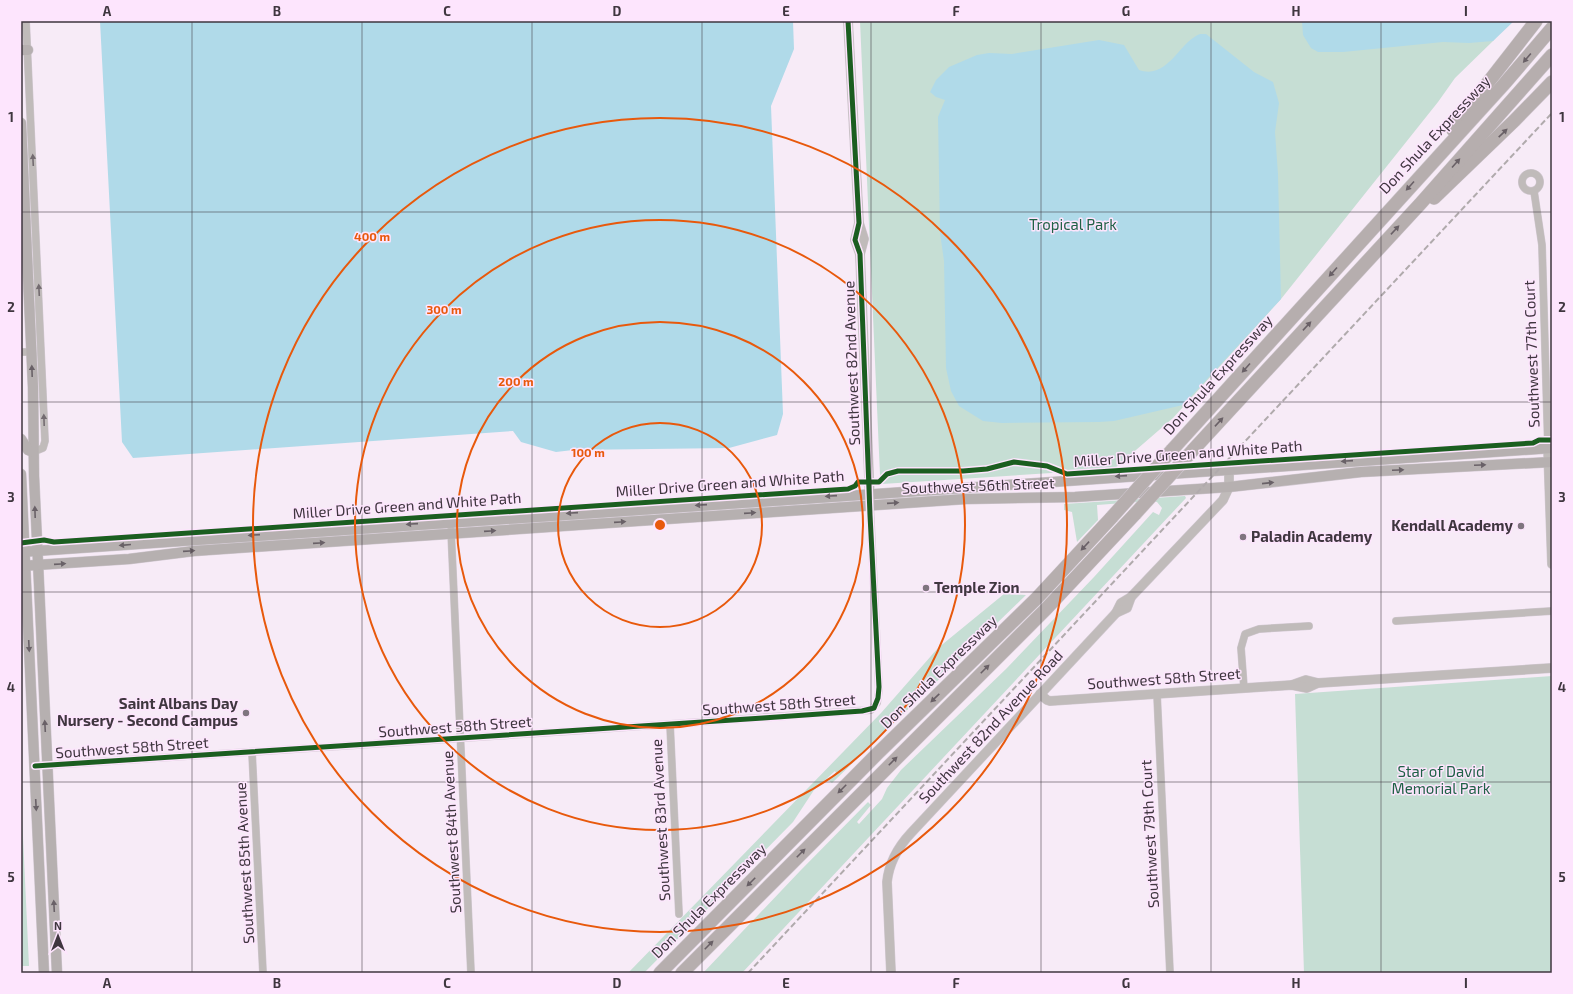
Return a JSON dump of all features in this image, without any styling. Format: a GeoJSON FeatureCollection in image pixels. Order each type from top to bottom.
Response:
{"type":"FeatureCollection","features":[{"type":"Feature","properties":{"kind":"highway"},"geometry":{"type":"LineString","coordinates":[[1446,146],[1458,121],[1536,21]]}},
{"type":"Feature","properties":{"kind":"highway","name":"Don Shula Expressway"},"geometry":{"type":"LineString","coordinates":[[660,973],[878,753],[1037,598],[1112,517],[1446,146],[1505,83],[1552,28]]}},
{"type":"Feature","properties":{"kind":"highway","name":"Don Shula Expressway"},"geometry":{"type":"LineString","coordinates":[[682,973],[1046,609],[1421,203],[1552,55]]}},
{"type":"Feature","properties":{"kind":"highway"},"geometry":{"type":"LineString","coordinates":[[1421,203],[1436,198],[1552,82]]}},
{"type":"Feature","properties":{"kind":"main road"},"geometry":{"type":"LineString","coordinates":[[21,123],[24,250],[32,352],[33,452],[57,972],[44,972],[40,870],[23,566],[21,474]]}},
{"type":"Feature","properties":{"kind":"main road"},"geometry":{"type":"LineString","coordinates":[[21,438],[28,450],[33,452]]}},
{"type":"Feature","properties":{"kind":"main road","name":"Southwest 56th Street"},"geometry":{"type":"LineString","coordinates":[[23,552],[451,521],[1550,448]]}},
{"type":"Feature","properties":{"kind":"main road","name":"Southwest 56th Street"},"geometry":{"type":"LineString","coordinates":[[23,566],[130,559],[182,551],[966,499],[1075,498],[1229,487],[1361,472],[1550,462]]}},
{"type":"Feature","properties":{"kind":"main road"},"geometry":{"type":"LineString","coordinates":[[674,506],[675,518]]}},
{"type":"Feature","properties":{"kind":"main road"},"geometry":{"type":"LineString","coordinates":[[279,533],[280,545]]}},
{"type":"Feature","properties":{"kind":"main road"},"geometry":{"type":"LineString","coordinates":[[40,870],[52,870]]}},
{"type":"Feature","properties":{"kind":"main road"},"geometry":{"type":"LineString","coordinates":[[43,940],[55,939]]}},
{"type":"Feature","properties":{"kind":"street"},"geometry":{"type":"LineString","coordinates":[[26,21],[24,50],[45,441],[43,448],[33,452]]}},
{"type":"Feature","properties":{"kind":"street","name":"Southwest 82nd Avenue"},"geometry":{"type":"LineString","coordinates":[[848,21],[858,223],[854,240],[860,254],[879,690],[876,705]]}},
{"type":"Feature","properties":{"kind":"street","name":"Southwest 77th Court"},"geometry":{"type":"LineString","coordinates":[[1534,191],[1542,252],[1550,448],[1552,564]]}},
{"type":"Feature","properties":{"kind":"street"},"geometry":{"type":"LineString","coordinates":[[21,352],[32,352]]}},
{"type":"Feature","properties":{"kind":"street"},"geometry":{"type":"LineString","coordinates":[[1229,469],[1229,487]]}},
{"type":"Feature","properties":{"kind":"street","name":"Southwest 82nd Avenue Road"},"geometry":{"type":"LineString","coordinates":[[891,973],[887,889],[891,863],[897,849],[1116,613],[1121,602],[1131,597],[1221,502],[1229,487]]}},
{"type":"Feature","properties":{"kind":"street","name":"Southwest 84th Avenue"},"geometry":{"type":"LineString","coordinates":[[451,521],[471,973]]}},
{"type":"Feature","properties":{"kind":"street"},"geometry":{"type":"LineString","coordinates":[[1396,621],[1552,611]]}},
{"type":"Feature","properties":{"kind":"street"},"geometry":{"type":"LineString","coordinates":[[1244,688],[1241,648],[1245,634],[1255,629],[1309,626]]}},
{"type":"Feature","properties":{"kind":"street","name":"Southwest 58th Street"},"geometry":{"type":"LineString","coordinates":[[1040,694],[1047,700],[1050,700],[1292,685],[1306,680],[1318,683],[1552,668]]}},
{"type":"Feature","properties":{"kind":"street","name":"Southwest 79th Court"},"geometry":{"type":"LineString","coordinates":[[1157,694],[1170,973]]}},
{"type":"Feature","properties":{"kind":"street","name":"Southwest 58th Street"},"geometry":{"type":"LineString","coordinates":[[34,766],[862,711],[871,710],[876,705]]}},
{"type":"Feature","properties":{"kind":"street","name":"Southwest 83rd Avenue"},"geometry":{"type":"LineString","coordinates":[[670,724],[679,914]]}},
{"type":"Feature","properties":{"kind":"street","name":"Southwest 85th Avenue"},"geometry":{"type":"LineString","coordinates":[[252,752],[263,973]]}},
{"type":"Feature","properties":{"kind":"green space","name":"Tropical Park"},"geometry":{"type":"Polygon","coordinates":[[[860,21],[1510,21],[1493,41],[1455,78],[1438,102],[1281,299],[1173,418],[1114,469],[882,484],[880,475],[860,21]]]}},
{"type":"Feature","properties":{"kind":"green space"},"geometry":{"type":"Polygon","coordinates":[[[1185,496],[1186,498],[742,973],[703,973],[868,802],[871,805],[857,822],[859,824],[882,799],[887,788],[901,770],[1006,669],[1094,577],[1153,512],[1159,515],[1162,508],[1157,502],[1151,501],[1097,505],[1098,520],[1077,542],[1072,512],[1064,510],[1064,504],[1185,496]]]}},
{"type":"Feature","properties":{"kind":"green space"},"geometry":{"type":"Polygon","coordinates":[[[1004,594],[1026,595],[832,783],[828,780],[836,773],[835,771],[814,790],[793,822],[644,973],[628,973],[881,713],[938,648],[1004,594]]]}},
{"type":"Feature","properties":{"kind":"green space","name":"Star of David Memorial Park"},"geometry":{"type":"Polygon","coordinates":[[[1552,676],[1552,973],[1304,973],[1295,694],[1552,676]]]}},
{"type":"Feature","properties":{"kind":"green space"},"geometry":{"type":"Polygon","coordinates":[[[21,794],[29,966],[21,966],[21,794]]]}},
{"type":"Feature","properties":{"kind":"water"},"geometry":{"type":"Polygon","coordinates":[[[100,21],[793,21],[794,49],[771,106],[783,414],[777,435],[729,448],[573,450],[556,452],[521,442],[513,431],[133,458],[122,442],[100,21]]]}},
{"type":"Feature","properties":{"kind":"water"},"geometry":{"type":"Polygon","coordinates":[[[1302,21],[1514,21],[1493,41],[1469,43],[1443,42],[1343,52],[1318,52],[1311,48],[1303,35],[1302,21]]]}},
{"type":"Feature","properties":{"kind":"water"},"geometry":{"type":"Polygon","coordinates":[[[1200,34],[1206,34],[1254,72],[1273,82],[1279,103],[1275,132],[1278,174],[1281,299],[1183,405],[1114,421],[1002,423],[983,421],[959,406],[951,391],[946,368],[944,261],[940,233],[938,117],[945,100],[936,97],[930,92],[936,80],[949,67],[977,55],[989,53],[1012,54],[1099,40],[1124,45],[1139,70],[1149,72],[1158,70],[1166,65],[1186,44],[1200,34]]]}},
{"type":"Feature","properties":{"kind":"railway"},"geometry":{"type":"LineString","coordinates":[[748,973],[1552,113]]}},
{"type":"Feature","properties":{"kind":"cycle path"},"geometry":{"type":"LineString","coordinates":[[35,766],[763,718],[862,711],[874,708],[878,698],[879,687],[870,515],[860,254],[855,240],[859,223],[848,21]]}},
{"type":"Feature","properties":{"kind":"cycle path","name":"Miller Drive Green and White Path"},"geometry":{"type":"LineString","coordinates":[[21,543],[44,540],[54,542],[848,489],[855,486],[858,482],[879,482],[887,474],[898,471],[963,471],[987,469],[1014,462],[1047,466],[1067,474],[1533,443],[1539,440],[1552,440]]}},
{"type":"Feature","properties":{"kind":"place","name":"Kendall Academy"},"geometry":{"type":"Point","coordinates":[1521,526]}},
{"type":"Feature","properties":{"kind":"place","name":"Paladin Academy"},"geometry":{"type":"Point","coordinates":[1243,537]}},
{"type":"Feature","properties":{"kind":"place","name":"Temple Zion"},"geometry":{"type":"Point","coordinates":[926,588]}},
{"type":"Feature","properties":{"kind":"place","name":"Saint Albans Day Nursery - Second Campus"},"geometry":{"type":"Point","coordinates":[246,713]}}]}
